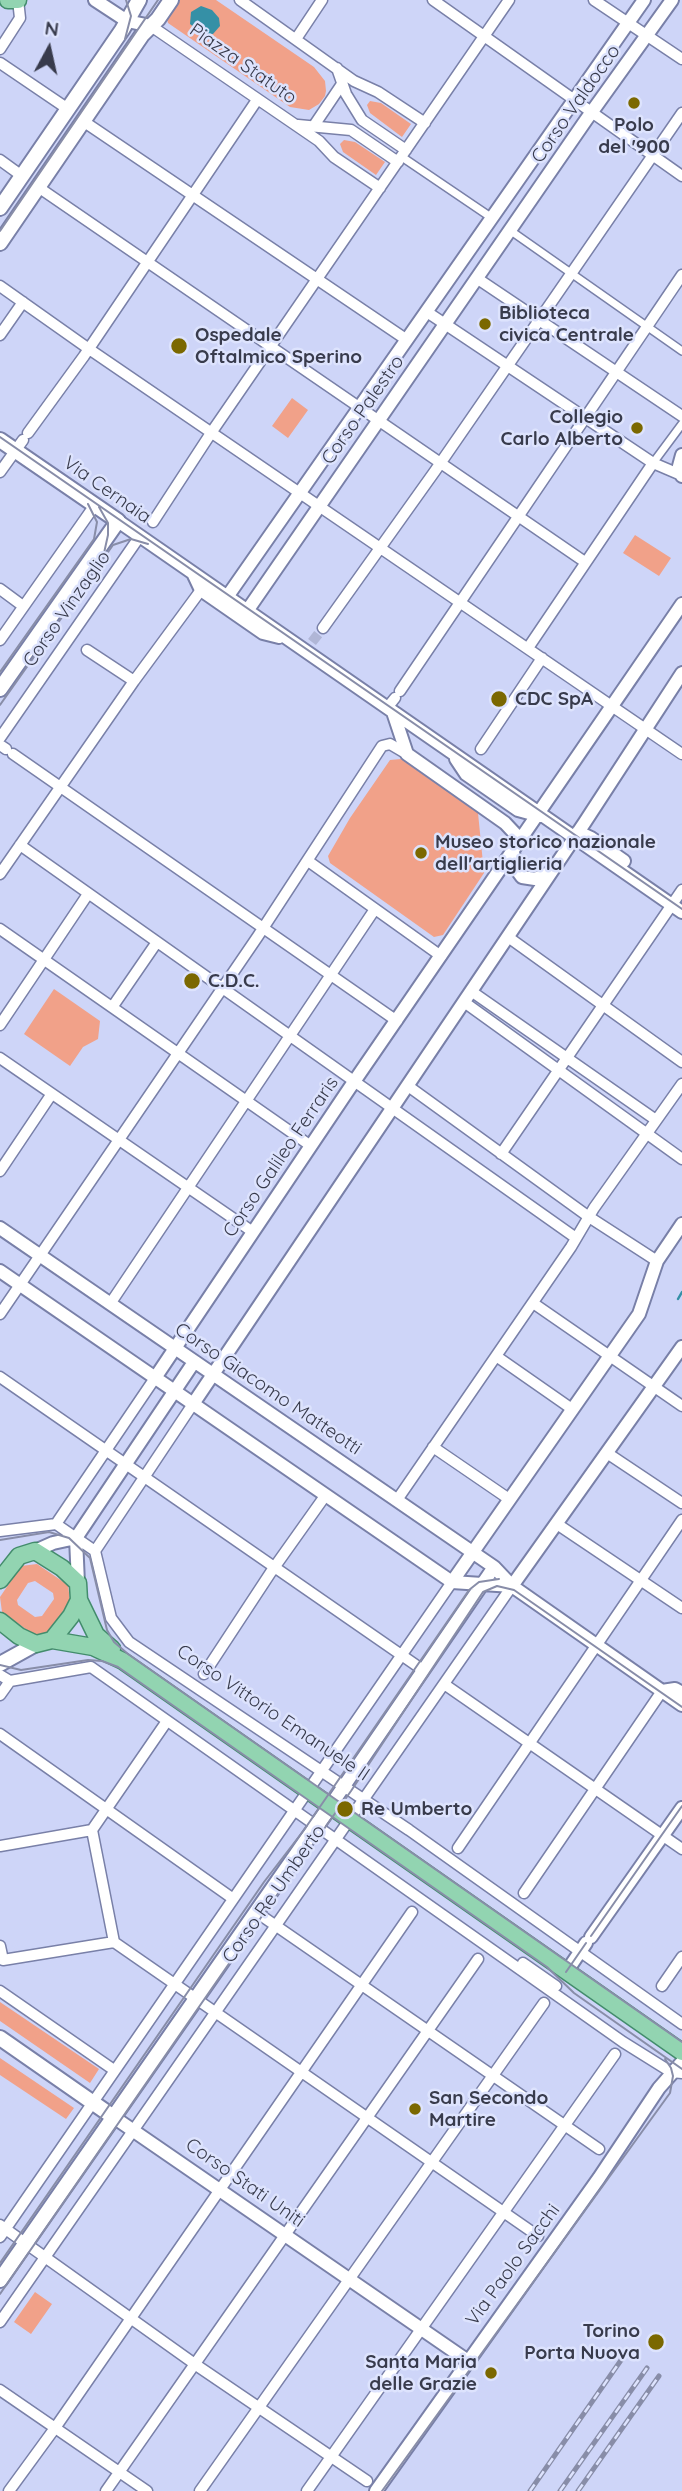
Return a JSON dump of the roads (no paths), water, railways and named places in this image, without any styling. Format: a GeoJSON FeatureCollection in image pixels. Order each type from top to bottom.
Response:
{"type":"FeatureCollection","features":[{"type":"Feature","properties":{"kind":"main road"},"geometry":{"type":"LineString","coordinates":[[8,0],[18,0]]}},
{"type":"Feature","properties":{"kind":"main road"},"geometry":{"type":"LineString","coordinates":[[0,208],[139,0]]}},
{"type":"Feature","properties":{"kind":"main road"},"geometry":{"type":"LineString","coordinates":[[0,243],[142,35],[171,0]]}},
{"type":"Feature","properties":{"kind":"main road","name":"Via Cernaia"},"geometry":{"type":"LineString","coordinates":[[0,440],[22,441],[95,505],[118,521]]}},
{"type":"Feature","properties":{"kind":"main road","name":"Corso Vinzaglio"},"geometry":{"type":"LineString","coordinates":[[0,689],[118,521]]}},
{"type":"Feature","properties":{"kind":"main road"},"geometry":{"type":"LineString","coordinates":[[0,1556],[19,1556],[35,1552],[62,1569],[78,1583],[79,1600],[96,1635],[116,1651],[123,1661]]}},
{"type":"Feature","properties":{"kind":"main road"},"geometry":{"type":"LineString","coordinates":[[0,1580],[19,1556]]}},
{"type":"Feature","properties":{"kind":"main road"},"geometry":{"type":"LineString","coordinates":[[0,1664],[44,1642],[71,1616],[79,1600]]}},
{"type":"Feature","properties":{"kind":"main road"},"geometry":{"type":"LineString","coordinates":[[0,1621],[19,1636],[44,1642],[93,1647],[123,1661],[682,2052]]}},
{"type":"Feature","properties":{"kind":"main road","name":"Corso Re Umberto"},"geometry":{"type":"LineString","coordinates":[[0,2280],[331,1805]]}},
{"type":"Feature","properties":{"kind":"main road","name":"Corso Stati Uniti"},"geometry":{"type":"LineString","coordinates":[[0,2038],[112,2116]]}},
{"type":"Feature","properties":{"kind":"street"},"geometry":{"type":"LineString","coordinates":[[0,49],[20,18],[18,0]]}},
{"type":"Feature","properties":{"kind":"street","name":"Piazza Statuto"},"geometry":{"type":"LineString","coordinates":[[95,0],[127,21],[151,26],[319,141],[334,157],[380,188]]}},
{"type":"Feature","properties":{"kind":"street"},"geometry":{"type":"LineString","coordinates":[[240,0],[354,81],[378,92],[425,123]]}},
{"type":"Feature","properties":{"kind":"street"},"geometry":{"type":"LineString","coordinates":[[296,39],[322,0]]}},
{"type":"Feature","properties":{"kind":"street"},"geometry":{"type":"LineString","coordinates":[[433,0],[682,176]]}},
{"type":"Feature","properties":{"kind":"street"},"geometry":{"type":"LineString","coordinates":[[153,522],[509,0]]}},
{"type":"Feature","properties":{"kind":"street"},"geometry":{"type":"LineString","coordinates":[[594,0],[682,59]]}},
{"type":"Feature","properties":{"kind":"street","name":"Corso Valdocco"},"geometry":{"type":"LineString","coordinates":[[492,218],[644,0]]}},
{"type":"Feature","properties":{"kind":"street","name":"Corso Valdocco"},"geometry":{"type":"LineString","coordinates":[[511,231],[672,0]]}},
{"type":"Feature","properties":{"kind":"street"},"geometry":{"type":"LineString","coordinates":[[0,63],[68,109]]}},
{"type":"Feature","properties":{"kind":"street"},"geometry":{"type":"LineString","coordinates":[[337,68],[342,84],[362,120],[402,156],[682,351]]}},
{"type":"Feature","properties":{"kind":"street"},"geometry":{"type":"LineString","coordinates":[[313,127],[342,84]]}},
{"type":"Feature","properties":{"kind":"street"},"geometry":{"type":"LineString","coordinates":[[0,472],[89,349],[257,100]]}},
{"type":"Feature","properties":{"kind":"street"},"geometry":{"type":"LineString","coordinates":[[323,628],[440,464],[682,113]]}},
{"type":"Feature","properties":{"kind":"street"},"geometry":{"type":"LineString","coordinates":[[83,121],[407,340]]}},
{"type":"Feature","properties":{"kind":"street","name":"Piazza Statuto"},"geometry":{"type":"LineString","coordinates":[[293,125],[351,130],[402,156]]}},
{"type":"Feature","properties":{"kind":"street"},"geometry":{"type":"LineString","coordinates":[[0,160],[22,176]]}},
{"type":"Feature","properties":{"kind":"street"},"geometry":{"type":"LineString","coordinates":[[38,187],[585,562]]}},
{"type":"Feature","properties":{"kind":"street","name":"Corso Palestro"},"geometry":{"type":"LineString","coordinates":[[227,597],[492,218]]}},
{"type":"Feature","properties":{"kind":"street","name":"Corso Palestro"},"geometry":{"type":"LineString","coordinates":[[247,611],[511,231]]}},
{"type":"Feature","properties":{"kind":"street"},"geometry":{"type":"LineString","coordinates":[[407,754],[394,702],[682,275]]}},
{"type":"Feature","properties":{"kind":"street"},"geometry":{"type":"LineString","coordinates":[[478,279],[682,416]]}},
{"type":"Feature","properties":{"kind":"street"},"geometry":{"type":"LineString","coordinates":[[0,286],[682,754]]}},
{"type":"Feature","properties":{"kind":"street"},"geometry":{"type":"LineString","coordinates":[[0,335],[23,302]]}},
{"type":"Feature","properties":{"kind":"street"},"geometry":{"type":"LineString","coordinates":[[427,312],[653,463],[682,476]]}},
{"type":"Feature","properties":{"kind":"street"},"geometry":{"type":"LineString","coordinates":[[528,648],[682,424]]}},
{"type":"Feature","properties":{"kind":"street"},"geometry":{"type":"LineString","coordinates":[[682,455],[679,461],[682,476]]}},
{"type":"Feature","properties":{"kind":"street","name":"Corso Vinzaglio"},"geometry":{"type":"LineString","coordinates":[[0,640],[95,505]]}},
{"type":"Feature","properties":{"kind":"street","name":"Via Cernaia"},"geometry":{"type":"LineString","coordinates":[[118,521],[290,640]]}},
{"type":"Feature","properties":{"kind":"street","name":"Corso Vinzaglio"},"geometry":{"type":"LineString","coordinates":[[0,738],[79,644],[140,537]]}},
{"type":"Feature","properties":{"kind":"street","name":"Via Cernaia"},"geometry":{"type":"LineString","coordinates":[[192,573],[201,590],[263,633],[309,647],[394,702],[449,750],[563,829],[576,834],[677,908]]}},
{"type":"Feature","properties":{"kind":"street"},"geometry":{"type":"LineString","coordinates":[[0,589],[23,606]]}},
{"type":"Feature","properties":{"kind":"street"},"geometry":{"type":"LineString","coordinates":[[0,874],[134,681],[201,590]]}},
{"type":"Feature","properties":{"kind":"street","name":"Corso Galileo Ferraris"},"geometry":{"type":"LineString","coordinates":[[56,1524],[517,844],[542,815],[612,705],[682,604]]}},
{"type":"Feature","properties":{"kind":"street"},"geometry":{"type":"LineString","coordinates":[[79,644],[134,681]]}},
{"type":"Feature","properties":{"kind":"street"},"geometry":{"type":"LineString","coordinates":[[470,765],[542,658]]}},
{"type":"Feature","properties":{"kind":"street"},"geometry":{"type":"LineString","coordinates":[[0,1531],[56,1524],[95,1550],[508,937],[682,673]]}},
{"type":"Feature","properties":{"kind":"street"},"geometry":{"type":"LineString","coordinates":[[0,1314],[308,862],[382,746],[390,744],[407,754],[505,823],[517,844],[514,866],[522,877],[540,878],[552,870]]}},
{"type":"Feature","properties":{"kind":"street"},"geometry":{"type":"LineString","coordinates":[[6,750],[397,1021]]}},
{"type":"Feature","properties":{"kind":"street","name":"Via Cernaia"},"geometry":{"type":"LineString","coordinates":[[449,750],[466,774],[518,810],[542,815]]}},
{"type":"Feature","properties":{"kind":"street"},"geometry":{"type":"LineString","coordinates":[[20,845],[576,1237]]}},
{"type":"Feature","properties":{"kind":"street"},"geometry":{"type":"LineString","coordinates":[[308,862],[441,956]]}},
{"type":"Feature","properties":{"kind":"street"},"geometry":{"type":"LineString","coordinates":[[500,1153],[604,1005],[677,908],[682,890]]}},
{"type":"Feature","properties":{"kind":"street"},"geometry":{"type":"LineString","coordinates":[[0,1025],[88,894]]}},
{"type":"Feature","properties":{"kind":"street"},"geometry":{"type":"LineString","coordinates":[[110,1304],[375,909]]}},
{"type":"Feature","properties":{"kind":"street"},"geometry":{"type":"LineString","coordinates":[[0,929],[179,1051],[311,1146]]}},
{"type":"Feature","properties":{"kind":"street"},"geometry":{"type":"LineString","coordinates":[[508,937],[682,1062]]}},
{"type":"Feature","properties":{"kind":"street"},"geometry":{"type":"LineString","coordinates":[[113,1006],[157,942]]}},
{"type":"Feature","properties":{"kind":"street"},"geometry":{"type":"LineString","coordinates":[[467,997],[567,1057],[656,1120]]}},
{"type":"Feature","properties":{"kind":"street"},"geometry":{"type":"LineString","coordinates":[[467,997],[558,1069],[682,1159]]}},
{"type":"Feature","properties":{"kind":"street"},"geometry":{"type":"LineString","coordinates":[[0,1058],[253,1232]]}},
{"type":"Feature","properties":{"kind":"street"},"geometry":{"type":"LineString","coordinates":[[397,1500],[533,1303],[646,1132],[682,1084]]}},
{"type":"Feature","properties":{"kind":"street"},"geometry":{"type":"LineString","coordinates":[[408,1086],[589,1217],[657,1261]]}},
{"type":"Feature","properties":{"kind":"street"},"geometry":{"type":"LineString","coordinates":[[0,1171],[51,1095]]}},
{"type":"Feature","properties":{"kind":"street","name":"Corso Re Umberto"},"geometry":{"type":"LineString","coordinates":[[2,2230],[639,1314],[657,1261],[682,1224]]}},
{"type":"Feature","properties":{"kind":"street","name":"Corso Giacomo Matteotti"},"geometry":{"type":"LineString","coordinates":[[0,1228],[473,1552],[494,1567],[512,1586],[682,1705]]}},
{"type":"Feature","properties":{"kind":"street"},"geometry":{"type":"LineString","coordinates":[[0,1271],[452,1582],[458,1589],[464,1610]]}},
{"type":"Feature","properties":{"kind":"street"},"geometry":{"type":"LineString","coordinates":[[533,1303],[682,1406]]}},
{"type":"Feature","properties":{"kind":"street","name":"Corso Re Umberto"},"geometry":{"type":"LineString","coordinates":[[0,2322],[443,1684],[682,1347]]}},
{"type":"Feature","properties":{"kind":"street"},"geometry":{"type":"LineString","coordinates":[[496,1356],[572,1409]]}},
{"type":"Feature","properties":{"kind":"street"},"geometry":{"type":"LineString","coordinates":[[78,1583],[76,1538],[194,1362]]}},
{"type":"Feature","properties":{"kind":"street"},"geometry":{"type":"LineString","coordinates":[[0,1377],[423,1670]]}},
{"type":"Feature","properties":{"kind":"street"},"geometry":{"type":"LineString","coordinates":[[433,1447],[509,1499]]}},
{"type":"Feature","properties":{"kind":"street"},"geometry":{"type":"LineString","coordinates":[[607,1453],[682,1503]]}},
{"type":"Feature","properties":{"kind":"street"},"geometry":{"type":"LineString","coordinates":[[199,1681],[274,1567],[325,1496]]}},
{"type":"Feature","properties":{"kind":"street"},"geometry":{"type":"LineString","coordinates":[[453,1853],[682,1520]]}},
{"type":"Feature","properties":{"kind":"street"},"geometry":{"type":"LineString","coordinates":[[557,1524],[682,1608]]}},
{"type":"Feature","properties":{"kind":"street"},"geometry":{"type":"LineString","coordinates":[[35,1552],[53,1543],[76,1538]]}},
{"type":"Feature","properties":{"kind":"street","name":"Corso Vittorio Emanuele II"},"geometry":{"type":"LineString","coordinates":[[95,1550],[111,1618],[129,1642],[199,1681],[364,1800],[453,1853],[586,1944],[656,1994],[682,2024]]}},
{"type":"Feature","properties":{"kind":"street","name":"Corso Re Umberto"},"geometry":{"type":"LineString","coordinates":[[331,1805],[494,1567]]}},
{"type":"Feature","properties":{"kind":"street"},"geometry":{"type":"LineString","coordinates":[[452,1582],[512,1586]]}},
{"type":"Feature","properties":{"kind":"street"},"geometry":{"type":"LineString","coordinates":[[0,1675],[10,1681],[91,1667],[336,1839],[417,1906],[482,1952],[509,1961],[620,2047],[677,2072]]}},
{"type":"Feature","properties":{"kind":"street"},"geometry":{"type":"LineString","coordinates":[[0,1695],[10,1681]]}},
{"type":"Feature","properties":{"kind":"street"},"geometry":{"type":"LineString","coordinates":[[443,1684],[682,1849]]}},
{"type":"Feature","properties":{"kind":"street","name":"Corso Giacomo Matteotti"},"geometry":{"type":"LineString","coordinates":[[662,1691],[675,1689],[682,1693]]}},
{"type":"Feature","properties":{"kind":"street"},"geometry":{"type":"LineString","coordinates":[[519,1899],[662,1691]]}},
{"type":"Feature","properties":{"kind":"street"},"geometry":{"type":"LineString","coordinates":[[0,1846],[92,1830],[167,1721]]}},
{"type":"Feature","properties":{"kind":"street"},"geometry":{"type":"LineString","coordinates":[[0,1734],[232,1898]]}},
{"type":"Feature","properties":{"kind":"street"},"geometry":{"type":"LineString","coordinates":[[200,2491],[682,1808]]}},
{"type":"Feature","properties":{"kind":"street"},"geometry":{"type":"LineString","coordinates":[[92,1830],[114,1942],[544,2240]]}},
{"type":"Feature","properties":{"kind":"street"},"geometry":{"type":"LineString","coordinates":[[9,2491],[417,1906]]}},
{"type":"Feature","properties":{"kind":"street"},"geometry":{"type":"LineString","coordinates":[[256,1912],[605,2154]]}},
{"type":"Feature","properties":{"kind":"street"},"geometry":{"type":"LineString","coordinates":[[0,1946],[1,1962],[114,1942]]}},
{"type":"Feature","properties":{"kind":"street"},"geometry":{"type":"LineString","coordinates":[[106,2491],[482,1952]]}},
{"type":"Feature","properties":{"kind":"street"},"geometry":{"type":"LineString","coordinates":[[656,1994],[682,1957]]}},
{"type":"Feature","properties":{"kind":"street"},"geometry":{"type":"LineString","coordinates":[[0,1991],[114,2070]]}},
{"type":"Feature","properties":{"kind":"street"},"geometry":{"type":"LineString","coordinates":[[307,2491],[620,2047]]}},
{"type":"Feature","properties":{"kind":"street","name":"Via Paolo Sacchi"},"geometry":{"type":"LineString","coordinates":[[373,2487],[468,2361],[544,2240],[605,2154],[677,2072],[682,2062]]}},
{"type":"Feature","properties":{"kind":"street","name":"Corso Stati Uniti"},"geometry":{"type":"LineString","coordinates":[[112,2116],[468,2361]]}},
{"type":"Feature","properties":{"kind":"street"},"geometry":{"type":"LineString","coordinates":[[2,2230],[26,2243],[258,2409],[373,2487]]}},
{"type":"Feature","properties":{"kind":"street"},"geometry":{"type":"LineString","coordinates":[[0,2390],[147,2491]]}},
{"type":"Feature","properties":{"kind":"waterway"},"geometry":{"type":"LineString","coordinates":[[678,1299],[682,1292]]}},
{"type":"Feature","properties":{"kind":"tunnel"},"geometry":{"type":"LineString","coordinates":[[312,642],[323,628]]}},
{"type":"Feature","properties":{"kind":"tram line"},"geometry":{"type":"LineString","coordinates":[[125,39],[131,16],[126,0]]}},
{"type":"Feature","properties":{"kind":"tram line"},"geometry":{"type":"LineString","coordinates":[[0,231],[158,0]]}},
{"type":"Feature","properties":{"kind":"tram line"},"geometry":{"type":"LineString","coordinates":[[0,437],[682,909]]}},
{"type":"Feature","properties":{"kind":"tram line"},"geometry":{"type":"LineString","coordinates":[[0,672],[94,539],[97,522],[88,504]]}},
{"type":"Feature","properties":{"kind":"tram line"},"geometry":{"type":"LineString","coordinates":[[99,507],[108,523],[104,553]]}},
{"type":"Feature","properties":{"kind":"tram line"},"geometry":{"type":"LineString","coordinates":[[0,705],[113,545],[131,539],[148,544]]}},
{"type":"Feature","properties":{"kind":"tram line"},"geometry":{"type":"LineString","coordinates":[[0,1540],[49,1532],[69,1538],[90,1558],[107,1630],[114,1642],[128,1654],[682,2042]]}},
{"type":"Feature","properties":{"kind":"tram line"},"geometry":{"type":"LineString","coordinates":[[0,2263],[469,1590],[479,1582],[499,1579]]}},
{"type":"Feature","properties":{"kind":"tram line"},"geometry":{"type":"LineString","coordinates":[[0,2294],[351,1791],[483,1592],[497,1586],[514,1590],[682,1707]]}},
{"type":"Feature","properties":{"kind":"tram line"},"geometry":{"type":"LineString","coordinates":[[0,1665],[21,1670],[88,1660],[102,1661],[118,1667],[547,1967],[574,1993],[682,2069]]}},
{"type":"Feature","properties":{"kind":"tram line"},"geometry":{"type":"LineString","coordinates":[[591,1936],[682,1806]]}},
{"type":"Feature","properties":{"kind":"tram line"},"geometry":{"type":"LineString","coordinates":[[566,1972],[586,1943]]}},
{"type":"Feature","properties":{"kind":"tram line"},"geometry":{"type":"LineString","coordinates":[[382,2491],[670,2093],[673,2076],[665,2059]]}},
{"type":"Feature","properties":{"kind":"railway"},"geometry":{"type":"LineString","coordinates":[[530,2491],[626,2353]]}},
{"type":"Feature","properties":{"kind":"railway"},"geometry":{"type":"LineString","coordinates":[[560,2491],[647,2368]]}},
{"type":"Feature","properties":{"kind":"railway"},"geometry":{"type":"LineString","coordinates":[[578,2491],[659,2376]]}},
{"type":"Feature","properties":{"kind":"place","name":"Polo del '900"},"geometry":{"type":"Point","coordinates":[634,103]}},
{"type":"Feature","properties":{"kind":"place","name":"Biblioteca civica Centrale"},"geometry":{"type":"Point","coordinates":[485,324]}},
{"type":"Feature","properties":{"kind":"place","name":"Ospedale Oftalmico Sperino"},"geometry":{"type":"Point","coordinates":[179,346]}},
{"type":"Feature","properties":{"kind":"place","name":"Collegio Carlo Alberto"},"geometry":{"type":"Point","coordinates":[637,428]}},
{"type":"Feature","properties":{"kind":"place","name":"CDC SpA"},"geometry":{"type":"Point","coordinates":[499,699]}},
{"type":"Feature","properties":{"kind":"place","name":"Museo storico nazionale dell'artiglieria"},"geometry":{"type":"Point","coordinates":[421,853]}},
{"type":"Feature","properties":{"kind":"place","name":"C.D.C."},"geometry":{"type":"Point","coordinates":[192,981]}},
{"type":"Feature","properties":{"kind":"place","name":"Re Umberto"},"geometry":{"type":"Point","coordinates":[345,1809]}},
{"type":"Feature","properties":{"kind":"place","name":"San Secondo Martire"},"geometry":{"type":"Point","coordinates":[415,2109]}},
{"type":"Feature","properties":{"kind":"place","name":"Torino Porta Nuova"},"geometry":{"type":"Point","coordinates":[656,2342]}},
{"type":"Feature","properties":{"kind":"place","name":"Santa Maria delle Grazie"},"geometry":{"type":"Point","coordinates":[491,2373]}}]}
